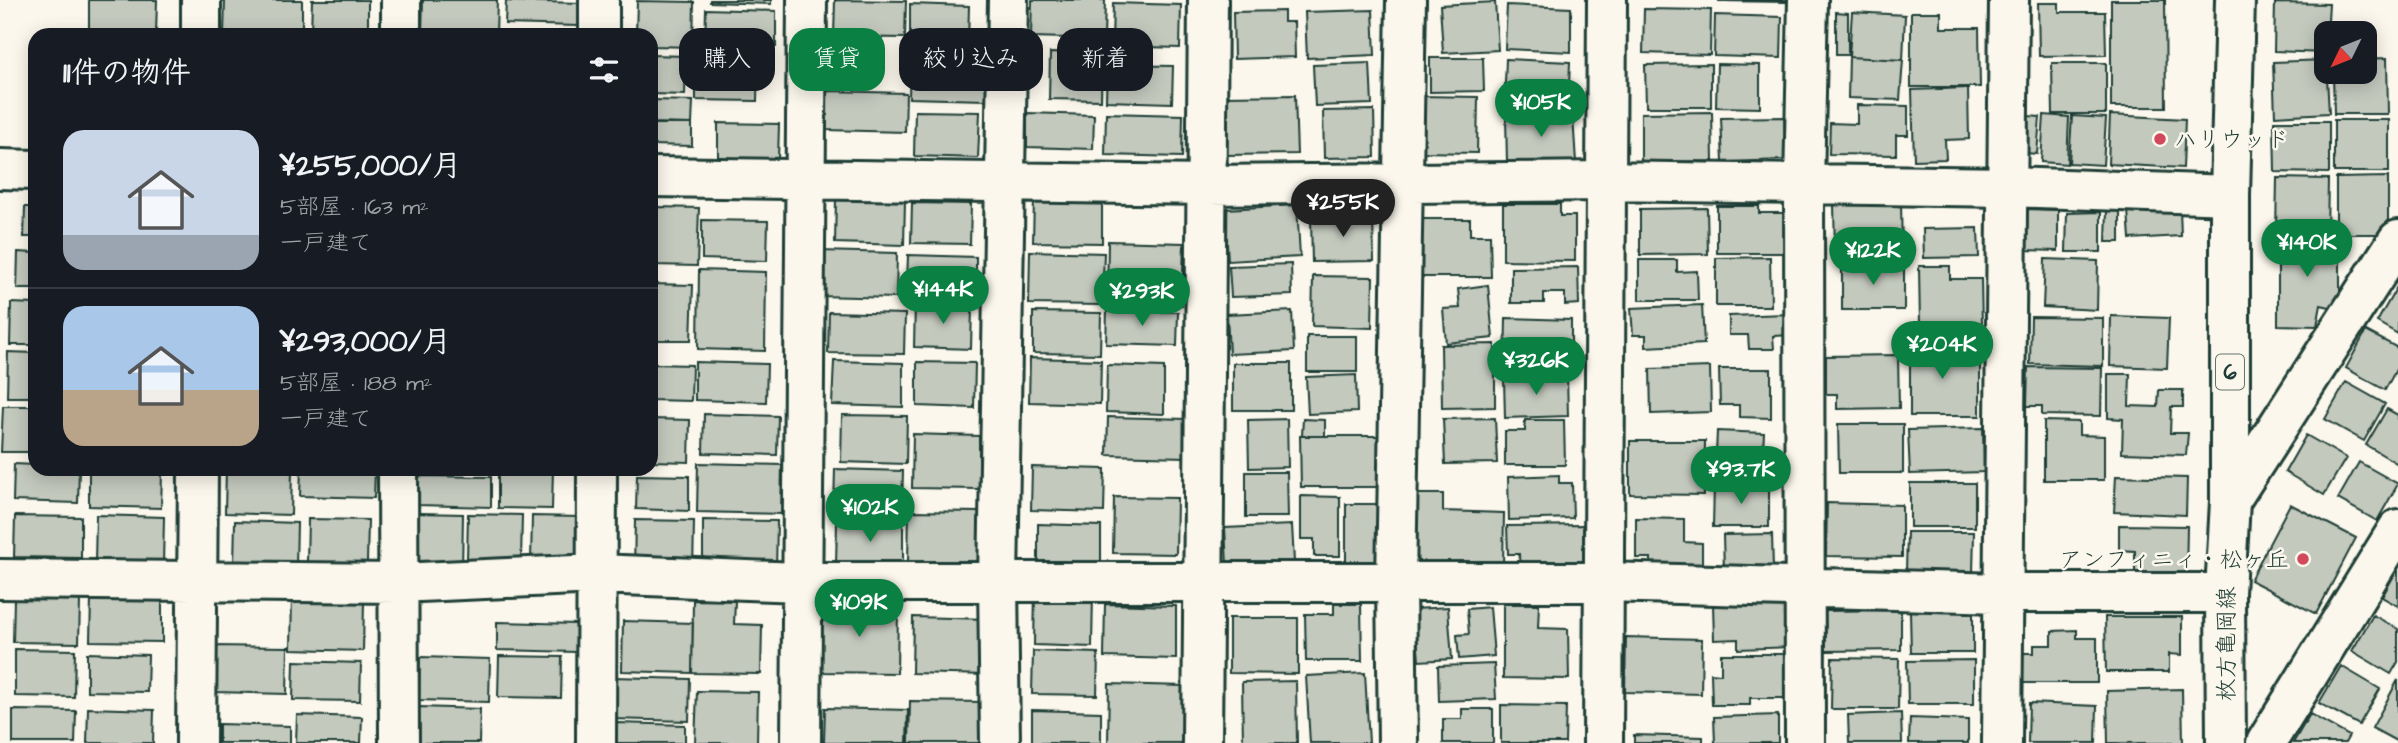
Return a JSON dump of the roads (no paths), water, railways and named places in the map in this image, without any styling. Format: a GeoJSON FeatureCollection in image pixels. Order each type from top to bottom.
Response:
{"type":"FeatureCollection","features":[{"type":"Feature","properties":{"kind":"street"},"geometry":{"type":"LineString","coordinates":[[201,0],[201,28]]}},
{"type":"Feature","properties":{"kind":"street"},"geometry":{"type":"LineString","coordinates":[[401,0],[401,28]]}},
{"type":"Feature","properties":{"kind":"street"},"geometry":{"type":"LineString","coordinates":[[599,0],[599,28]]}},
{"type":"Feature","properties":{"kind":"street"},"geometry":{"type":"LineString","coordinates":[[801,743],[800,582],[807,0]]}},
{"type":"Feature","properties":{"kind":"street"},"geometry":{"type":"LineString","coordinates":[[1000,743],[998,581],[1009,0]]}},
{"type":"Feature","properties":{"kind":"street"},"geometry":{"type":"LineString","coordinates":[[1202,743],[1208,0]]}},
{"type":"Feature","properties":{"kind":"street"},"geometry":{"type":"LineString","coordinates":[[1398,743],[1396,583],[1405,186],[1406,0]]}},
{"type":"Feature","properties":{"kind":"street"},"geometry":{"type":"LineString","coordinates":[[1603,743],[1607,0]]}},
{"type":"Feature","properties":{"kind":"street"},"geometry":{"type":"LineString","coordinates":[[1805,743],[1804,185],[1808,0]]}},
{"type":"Feature","properties":{"kind":"street"},"geometry":{"type":"LineString","coordinates":[[2002,743],[2009,0]]}},
{"type":"Feature","properties":{"kind":"street","name":"枚方亀岡線"},"geometry":{"type":"LineString","coordinates":[[2226,743],[2225,593],[2230,500],[2230,195],[2235,0]]}},
{"type":"Feature","properties":{"kind":"street"},"geometry":{"type":"LineString","coordinates":[[0,169],[28,170]]}},
{"type":"Feature","properties":{"kind":"street"},"geometry":{"type":"LineString","coordinates":[[658,177],[1405,186],[1606,181],[2009,187],[2230,195]]}},
{"type":"Feature","properties":{"kind":"street"},"geometry":{"type":"LineString","coordinates":[[2230,500],[2395,252]]}},
{"type":"Feature","properties":{"kind":"street"},"geometry":{"type":"LineString","coordinates":[[196,743],[198,476]]}},
{"type":"Feature","properties":{"kind":"street"},"geometry":{"type":"LineString","coordinates":[[398,476],[399,743]]}},
{"type":"Feature","properties":{"kind":"street"},"geometry":{"type":"LineString","coordinates":[[596,743],[597,476]]}},
{"type":"Feature","properties":{"kind":"street"},"geometry":{"type":"LineString","coordinates":[[2266,743],[2398,529]]}},
{"type":"Feature","properties":{"kind":"street"},"geometry":{"type":"LineString","coordinates":[[0,579],[398,583],[597,574],[800,582],[1605,582],[2002,593],[2225,593]]}},
{"type":"Feature","properties":{"kind":"place","name":"ハリウッド"},"geometry":{"type":"Point","coordinates":[2160,139]}},
{"type":"Feature","properties":{"kind":"place","name":"アンフィニィ・松ヶ丘"},"geometry":{"type":"Point","coordinates":[2303,559]}}]}
